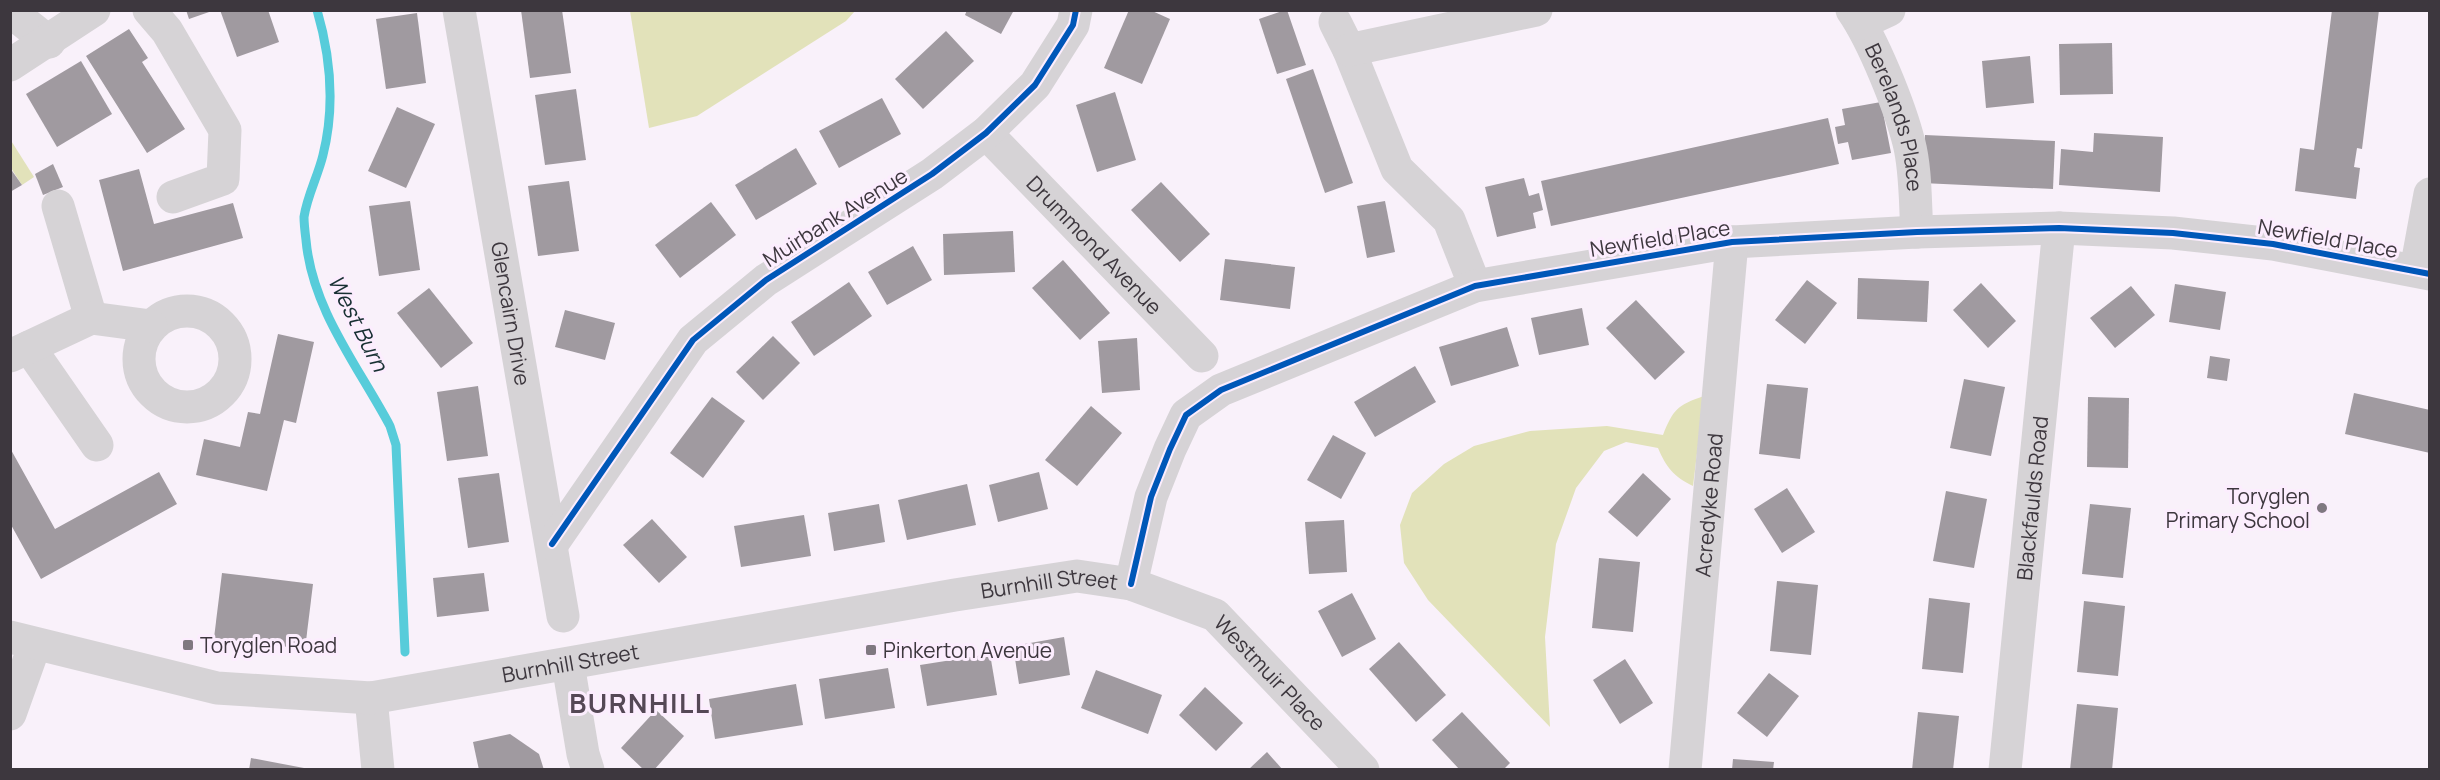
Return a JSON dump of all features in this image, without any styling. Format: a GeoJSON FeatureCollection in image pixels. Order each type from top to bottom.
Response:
{"type":"FeatureCollection","features":[{"type":"Feature","properties":{"kind":"street"},"geometry":{"type":"LineString","coordinates":[[10,65],[49,42],[94,10]]}},
{"type":"Feature","properties":{"kind":"street"},"geometry":{"type":"LineString","coordinates":[[149,10],[167,32],[225,130],[223,179],[173,197]]}},
{"type":"Feature","properties":{"kind":"street","name":"Glencairn Drive"},"geometry":{"type":"LineString","coordinates":[[459,10],[563,616]]}},
{"type":"Feature","properties":{"kind":"street","name":"Muirbank Avenue"},"geometry":{"type":"LineString","coordinates":[[552,544],[693,340],[766,280],[932,174],[986,133],[1035,85],[1073,25],[1076,10]]}},
{"type":"Feature","properties":{"kind":"street"},"geometry":{"type":"LineString","coordinates":[[1475,286],[1449,219],[1397,169],[1342,36],[1536,10]]}},
{"type":"Feature","properties":{"kind":"street"},"geometry":{"type":"LineString","coordinates":[[10,11],[49,42]]}},
{"type":"Feature","properties":{"kind":"street","name":"Berelands Place"},"geometry":{"type":"LineString","coordinates":[[1867,15],[1910,144],[1917,232]]}},
{"type":"Feature","properties":{"kind":"street","name":"Drummond Avenue"},"geometry":{"type":"LineString","coordinates":[[986,133],[1202,356]]}},
{"type":"Feature","properties":{"kind":"street"},"geometry":{"type":"LineString","coordinates":[[2423,272],[2430,194]]}},
{"type":"Feature","properties":{"kind":"street"},"geometry":{"type":"LineString","coordinates":[[58,206],[91,318]]}},
{"type":"Feature","properties":{"kind":"street","name":"Newfield Place"},"geometry":{"type":"LineString","coordinates":[[1131,584],[1151,497],[1186,416],[1221,390],[1475,286],[1732,242],[1917,232],[2059,228],[2173,233],[2273,244],[2423,272]]}},
{"type":"Feature","properties":{"kind":"street","name":"Blackfaulds Road"},"geometry":{"type":"LineString","coordinates":[[2006,770],[2059,228]]}},
{"type":"Feature","properties":{"kind":"street","name":"Acredyke Road"},"geometry":{"type":"LineString","coordinates":[[1685,770],[1732,242]]}},
{"type":"Feature","properties":{"kind":"street"},"geometry":{"type":"LineString","coordinates":[[97,445],[20,352],[91,318],[151,326]]}},
{"type":"Feature","properties":{"kind":"street","name":"Burnhill Street"},"geometry":{"type":"LineString","coordinates":[[22,640],[217,688],[371,698],[955,595],[1077,576],[1131,584]]}},
{"type":"Feature","properties":{"kind":"street","name":"Westmuir Place"},"geometry":{"type":"LineString","coordinates":[[1131,584],[1215,615],[1363,770]]}},
{"type":"Feature","properties":{"kind":"street"},"geometry":{"type":"LineString","coordinates":[[10,714],[22,640]]}},
{"type":"Feature","properties":{"kind":"street"},"geometry":{"type":"LineString","coordinates":[[568,664],[583,754],[588,770]]}},
{"type":"Feature","properties":{"kind":"street"},"geometry":{"type":"LineString","coordinates":[[371,698],[378,770]]}},
{"type":"Feature","properties":{"kind":"green space"},"geometry":{"type":"Polygon","coordinates":[[[630,10],[855,11],[846,21],[697,116],[649,128],[630,10]]]}},
{"type":"Feature","properties":{"kind":"green space"},"geometry":{"type":"Polygon","coordinates":[[[10,139],[34,177],[22,185],[11,168],[10,139]]]}},
{"type":"Feature","properties":{"kind":"green space"},"geometry":{"type":"Polygon","coordinates":[[[1704,396],[1693,486],[1671,471],[1658,448],[1626,442],[1604,451],[1576,488],[1556,544],[1545,637],[1550,727],[1428,600],[1404,563],[1400,525],[1412,493],[1444,464],[1474,446],[1530,431],[1607,426],[1663,435],[1677,410],[1688,402],[1704,396]]]}},
{"type":"Feature","properties":{"kind":"building"},"geometry":{"type":"Polygon","coordinates":[[[186,10],[212,10],[212,11],[189,19],[186,10]]]}},
{"type":"Feature","properties":{"kind":"building"},"geometry":{"type":"Polygon","coordinates":[[[220,10],[268,10],[279,42],[237,57],[220,10]]]}},
{"type":"Feature","properties":{"kind":"building"},"geometry":{"type":"Polygon","coordinates":[[[521,10],[562,10],[571,73],[530,78],[521,10]]]}},
{"type":"Feature","properties":{"kind":"building"},"geometry":{"type":"Polygon","coordinates":[[[967,10],[1014,10],[1001,34],[965,15],[967,10]]]}},
{"type":"Feature","properties":{"kind":"building"},"geometry":{"type":"Polygon","coordinates":[[[1129,10],[1150,10],[1170,19],[1142,84],[1104,68],[1129,10]]]}},
{"type":"Feature","properties":{"kind":"building"},"geometry":{"type":"Polygon","coordinates":[[[1287,10],[1306,65],[1277,74],[1259,19],[1287,10]]]}},
{"type":"Feature","properties":{"kind":"building"},"geometry":{"type":"Polygon","coordinates":[[[2332,10],[2379,10],[2362,149],[2357,148],[2354,167],[2360,168],[2356,199],[2295,191],[2300,148],[2314,150],[2332,10]]]}},
{"type":"Feature","properties":{"kind":"building"},"geometry":{"type":"Polygon","coordinates":[[[417,13],[426,83],[386,89],[376,19],[417,13]]]}},
{"type":"Feature","properties":{"kind":"building"},"geometry":{"type":"Polygon","coordinates":[[[129,29],[148,58],[142,62],[185,129],[147,153],[86,56],[129,29]]]}},
{"type":"Feature","properties":{"kind":"building"},"geometry":{"type":"Polygon","coordinates":[[[946,31],[974,61],[923,109],[895,79],[946,31]]]}},
{"type":"Feature","properties":{"kind":"building"},"geometry":{"type":"Polygon","coordinates":[[[2112,43],[2113,94],[2060,95],[2059,44],[2112,43]]]}},
{"type":"Feature","properties":{"kind":"building"},"geometry":{"type":"Polygon","coordinates":[[[2030,56],[2034,103],[1986,108],[1982,61],[2030,56]]]}},
{"type":"Feature","properties":{"kind":"building"},"geometry":{"type":"Polygon","coordinates":[[[81,61],[112,114],[57,147],[26,94],[81,61]]]}},
{"type":"Feature","properties":{"kind":"building"},"geometry":{"type":"Polygon","coordinates":[[[1313,69],[1353,183],[1325,193],[1286,79],[1313,69]]]}},
{"type":"Feature","properties":{"kind":"building"},"geometry":{"type":"Polygon","coordinates":[[[576,89],[586,160],[545,165],[535,95],[576,89]]]}},
{"type":"Feature","properties":{"kind":"building"},"geometry":{"type":"Polygon","coordinates":[[[1115,92],[1136,160],[1097,172],[1076,105],[1115,92]]]}},
{"type":"Feature","properties":{"kind":"building"},"geometry":{"type":"Polygon","coordinates":[[[882,98],[901,134],[839,168],[819,131],[882,98]]]}},
{"type":"Feature","properties":{"kind":"building"},"geometry":{"type":"Polygon","coordinates":[[[1881,102],[1891,153],[1852,160],[1848,142],[1838,144],[1835,127],[1845,125],[1842,109],[1881,102]]]}},
{"type":"Feature","properties":{"kind":"building"},"geometry":{"type":"Polygon","coordinates":[[[397,107],[435,124],[406,188],[368,171],[397,107]]]}},
{"type":"Feature","properties":{"kind":"building"},"geometry":{"type":"Polygon","coordinates":[[[1828,118],[1839,164],[1551,226],[1541,181],[1828,118]]]}},
{"type":"Feature","properties":{"kind":"building"},"geometry":{"type":"Polygon","coordinates":[[[2094,133],[2163,137],[2160,192],[2059,185],[2061,149],[2093,152],[2094,133]]]}},
{"type":"Feature","properties":{"kind":"building"},"geometry":{"type":"Polygon","coordinates":[[[1925,135],[2055,141],[2053,189],[1922,183],[1925,135]]]}},
{"type":"Feature","properties":{"kind":"building"},"geometry":{"type":"Polygon","coordinates":[[[796,148],[817,184],[756,220],[735,185],[796,148]]]}},
{"type":"Feature","properties":{"kind":"building"},"geometry":{"type":"Polygon","coordinates":[[[53,164],[63,187],[43,195],[35,174],[53,164]]]}},
{"type":"Feature","properties":{"kind":"building"},"geometry":{"type":"Polygon","coordinates":[[[10,168],[22,185],[10,192],[10,168]]]}},
{"type":"Feature","properties":{"kind":"building"},"geometry":{"type":"Polygon","coordinates":[[[139,169],[154,224],[233,203],[243,238],[123,271],[99,180],[139,169]]]}},
{"type":"Feature","properties":{"kind":"building"},"geometry":{"type":"Polygon","coordinates":[[[1524,178],[1529,196],[1539,193],[1543,210],[1533,213],[1536,228],[1497,237],[1485,187],[1524,178]]]}},
{"type":"Feature","properties":{"kind":"building"},"geometry":{"type":"Polygon","coordinates":[[[569,181],[579,251],[538,256],[528,186],[569,181]]]}},
{"type":"Feature","properties":{"kind":"building"},"geometry":{"type":"Polygon","coordinates":[[[1161,182],[1210,234],[1180,262],[1131,210],[1161,182]]]}},
{"type":"Feature","properties":{"kind":"building"},"geometry":{"type":"Polygon","coordinates":[[[410,201],[420,270],[379,276],[369,206],[410,201]]]}},
{"type":"Feature","properties":{"kind":"building"},"geometry":{"type":"Polygon","coordinates":[[[1385,201],[1395,252],[1367,258],[1357,206],[1385,201]]]}},
{"type":"Feature","properties":{"kind":"building"},"geometry":{"type":"Polygon","coordinates":[[[711,202],[736,235],[680,278],[655,245],[711,202]]]}},
{"type":"Feature","properties":{"kind":"building"},"geometry":{"type":"Polygon","coordinates":[[[1013,231],[1015,272],[944,275],[943,234],[1013,231]]]}},
{"type":"Feature","properties":{"kind":"building"},"geometry":{"type":"Polygon","coordinates":[[[913,246],[932,280],[887,305],[868,272],[913,246]]]}},
{"type":"Feature","properties":{"kind":"building"},"geometry":{"type":"Polygon","coordinates":[[[1225,259],[1295,267],[1290,309],[1220,300],[1225,259]]]}},
{"type":"Feature","properties":{"kind":"building"},"geometry":{"type":"Polygon","coordinates":[[[1063,260],[1110,313],[1080,340],[1032,288],[1063,260]]]}},
{"type":"Feature","properties":{"kind":"building"},"geometry":{"type":"Polygon","coordinates":[[[1858,278],[1929,281],[1927,322],[1857,319],[1858,278]]]}},
{"type":"Feature","properties":{"kind":"building"},"geometry":{"type":"Polygon","coordinates":[[[1807,280],[1837,303],[1805,344],[1775,320],[1807,280]]]}},
{"type":"Feature","properties":{"kind":"building"},"geometry":{"type":"Polygon","coordinates":[[[849,282],[872,316],[814,356],[791,322],[849,282]]]}},
{"type":"Feature","properties":{"kind":"building"},"geometry":{"type":"Polygon","coordinates":[[[1981,283],[2016,321],[1988,348],[1953,310],[1981,283]]]}},
{"type":"Feature","properties":{"kind":"building"},"geometry":{"type":"Polygon","coordinates":[[[2175,284],[2226,292],[2220,330],[2169,322],[2175,284]]]}},
{"type":"Feature","properties":{"kind":"building"},"geometry":{"type":"Polygon","coordinates":[[[2131,286],[2155,315],[2115,348],[2090,318],[2131,286]]]}},
{"type":"Feature","properties":{"kind":"building"},"geometry":{"type":"Polygon","coordinates":[[[429,288],[473,343],[441,368],[397,313],[429,288]]]}},
{"type":"Feature","properties":{"kind":"building"},"geometry":{"type":"Polygon","coordinates":[[[1636,300],[1685,352],[1655,380],[1606,328],[1636,300]]]}},
{"type":"Feature","properties":{"kind":"building"},"geometry":{"type":"Polygon","coordinates":[[[1582,308],[1589,345],[1539,355],[1531,318],[1582,308]]]}},
{"type":"Feature","properties":{"kind":"building"},"geometry":{"type":"Polygon","coordinates":[[[565,310],[615,323],[605,360],[555,347],[565,310]]]}},
{"type":"Feature","properties":{"kind":"building"},"geometry":{"type":"Polygon","coordinates":[[[1507,327],[1519,366],[1451,386],[1439,347],[1507,327]]]}},
{"type":"Feature","properties":{"kind":"building"},"geometry":{"type":"Polygon","coordinates":[[[278,334],[314,342],[296,423],[284,420],[267,491],[196,475],[204,439],[240,447],[248,412],[260,414],[278,334]]]}},
{"type":"Feature","properties":{"kind":"building"},"geometry":{"type":"Polygon","coordinates":[[[773,336],[800,363],[763,400],[736,372],[773,336]]]}},
{"type":"Feature","properties":{"kind":"building"},"geometry":{"type":"Polygon","coordinates":[[[1137,338],[1140,390],[1102,393],[1098,341],[1137,338]]]}},
{"type":"Feature","properties":{"kind":"building"},"geometry":{"type":"Polygon","coordinates":[[[2210,356],[2230,359],[2227,381],[2207,378],[2210,356]]]}},
{"type":"Feature","properties":{"kind":"building"},"geometry":{"type":"Polygon","coordinates":[[[1415,366],[1436,402],[1375,437],[1354,402],[1415,366]]]}},
{"type":"Feature","properties":{"kind":"building"},"geometry":{"type":"Polygon","coordinates":[[[1964,379],[2005,387],[1991,456],[1950,448],[1964,379]]]}},
{"type":"Feature","properties":{"kind":"building"},"geometry":{"type":"Polygon","coordinates":[[[1767,384],[1808,388],[1800,459],[1759,454],[1767,384]]]}},
{"type":"Feature","properties":{"kind":"building"},"geometry":{"type":"Polygon","coordinates":[[[478,386],[488,456],[447,461],[437,392],[478,386]]]}},
{"type":"Feature","properties":{"kind":"building"},"geometry":{"type":"Polygon","coordinates":[[[2354,393],[2430,410],[2430,453],[2345,434],[2354,393]]]}},
{"type":"Feature","properties":{"kind":"building"},"geometry":{"type":"Polygon","coordinates":[[[712,397],[745,421],[703,478],[670,453],[712,397]]]}},
{"type":"Feature","properties":{"kind":"building"},"geometry":{"type":"Polygon","coordinates":[[[2088,397],[2129,398],[2128,468],[2087,467],[2088,397]]]}},
{"type":"Feature","properties":{"kind":"building"},"geometry":{"type":"Polygon","coordinates":[[[1091,406],[1122,433],[1077,486],[1045,460],[1091,406]]]}},
{"type":"Feature","properties":{"kind":"building"},"geometry":{"type":"Polygon","coordinates":[[[1333,435],[1366,453],[1341,499],[1307,480],[1333,435]]]}},
{"type":"Feature","properties":{"kind":"building"},"geometry":{"type":"Polygon","coordinates":[[[10,448],[55,529],[159,472],[177,504],[41,579],[10,523],[10,448]]]}},
{"type":"Feature","properties":{"kind":"building"},"geometry":{"type":"Polygon","coordinates":[[[1039,472],[1048,509],[998,522],[989,485],[1039,472]]]}},
{"type":"Feature","properties":{"kind":"building"},"geometry":{"type":"Polygon","coordinates":[[[499,473],[509,542],[468,548],[458,478],[499,473]]]}},
{"type":"Feature","properties":{"kind":"building"},"geometry":{"type":"Polygon","coordinates":[[[1643,473],[1671,499],[1637,537],[1608,512],[1643,473]]]}},
{"type":"Feature","properties":{"kind":"building"},"geometry":{"type":"Polygon","coordinates":[[[967,484],[976,525],[907,540],[898,500],[967,484]]]}},
{"type":"Feature","properties":{"kind":"building"},"geometry":{"type":"Polygon","coordinates":[[[1787,488],[1815,532],[1782,553],[1754,509],[1787,488]]]}},
{"type":"Feature","properties":{"kind":"building"},"geometry":{"type":"Polygon","coordinates":[[[1946,491],[1987,499],[1974,568],[1933,561],[1946,491]]]}},
{"type":"Feature","properties":{"kind":"building"},"geometry":{"type":"Polygon","coordinates":[[[879,504],[885,542],[834,551],[828,513],[879,504]]]}},
{"type":"Feature","properties":{"kind":"building"},"geometry":{"type":"Polygon","coordinates":[[[2090,504],[2131,508],[2123,578],[2082,574],[2090,504]]]}},
{"type":"Feature","properties":{"kind":"building"},"geometry":{"type":"Polygon","coordinates":[[[804,515],[811,556],[741,567],[734,526],[804,515]]]}},
{"type":"Feature","properties":{"kind":"building"},"geometry":{"type":"Polygon","coordinates":[[[652,519],[687,557],[659,583],[623,545],[652,519]]]}},
{"type":"Feature","properties":{"kind":"building"},"geometry":{"type":"Polygon","coordinates":[[[1344,520],[1347,572],[1309,574],[1305,522],[1344,520]]]}},
{"type":"Feature","properties":{"kind":"building"},"geometry":{"type":"Polygon","coordinates":[[[1599,558],[1640,562],[1633,632],[1592,628],[1599,558]]]}},
{"type":"Feature","properties":{"kind":"building"},"geometry":{"type":"Polygon","coordinates":[[[222,573],[313,584],[305,649],[214,638],[222,573]]]}},
{"type":"Feature","properties":{"kind":"building"},"geometry":{"type":"Polygon","coordinates":[[[484,573],[489,611],[437,617],[433,578],[484,573]]]}},
{"type":"Feature","properties":{"kind":"building"},"geometry":{"type":"Polygon","coordinates":[[[1777,581],[1818,585],[1811,655],[1770,651],[1777,581]]]}},
{"type":"Feature","properties":{"kind":"building"},"geometry":{"type":"Polygon","coordinates":[[[1352,593],[1376,639],[1342,657],[1318,611],[1352,593]]]}},
{"type":"Feature","properties":{"kind":"building"},"geometry":{"type":"Polygon","coordinates":[[[1929,598],[1970,603],[1963,673],[1922,669],[1929,598]]]}},
{"type":"Feature","properties":{"kind":"building"},"geometry":{"type":"Polygon","coordinates":[[[2084,601],[2125,606],[2118,676],[2077,672],[2084,601]]]}},
{"type":"Feature","properties":{"kind":"building"},"geometry":{"type":"Polygon","coordinates":[[[1064,637],[1070,675],[1019,684],[1013,646],[1064,637]]]}},
{"type":"Feature","properties":{"kind":"building"},"geometry":{"type":"Polygon","coordinates":[[[1399,642],[1446,695],[1416,722],[1369,669],[1399,642]]]}},
{"type":"Feature","properties":{"kind":"building"},"geometry":{"type":"Polygon","coordinates":[[[990,654],[997,695],[927,706],[920,665],[990,654]]]}},
{"type":"Feature","properties":{"kind":"building"},"geometry":{"type":"Polygon","coordinates":[[[1625,659],[1653,703],[1620,724],[1593,680],[1625,659]]]}},
{"type":"Feature","properties":{"kind":"building"},"geometry":{"type":"Polygon","coordinates":[[[888,668],[895,708],[825,719],[819,679],[888,668]]]}},
{"type":"Feature","properties":{"kind":"building"},"geometry":{"type":"Polygon","coordinates":[[[1096,670],[1162,695],[1148,734],[1081,708],[1096,670]]]}},
{"type":"Feature","properties":{"kind":"building"},"geometry":{"type":"Polygon","coordinates":[[[1769,673],[1799,696],[1767,737],[1737,713],[1769,673]]]}},
{"type":"Feature","properties":{"kind":"building"},"geometry":{"type":"Polygon","coordinates":[[[796,684],[803,725],[715,739],[709,699],[796,684]]]}},
{"type":"Feature","properties":{"kind":"building"},"geometry":{"type":"Polygon","coordinates":[[[1205,687],[1243,723],[1216,751],[1179,715],[1205,687]]]}},
{"type":"Feature","properties":{"kind":"building"},"geometry":{"type":"Polygon","coordinates":[[[2077,704],[2118,708],[2112,770],[2070,770],[2077,704]]]}},
{"type":"Feature","properties":{"kind":"building"},"geometry":{"type":"Polygon","coordinates":[[[656,710],[684,736],[654,770],[644,770],[621,748],[656,710]]]}},
{"type":"Feature","properties":{"kind":"building"},"geometry":{"type":"Polygon","coordinates":[[[1462,712],[1510,763],[1503,770],[1460,770],[1432,740],[1462,712]]]}},
{"type":"Feature","properties":{"kind":"building"},"geometry":{"type":"Polygon","coordinates":[[[1918,712],[1959,716],[1953,770],[1912,770],[1918,712]]]}},
{"type":"Feature","properties":{"kind":"building"},"geometry":{"type":"Polygon","coordinates":[[[510,734],[539,754],[544,770],[479,770],[473,742],[510,734]]]}},
{"type":"Feature","properties":{"kind":"building"},"geometry":{"type":"Polygon","coordinates":[[[1267,752],[1283,770],[1248,770],[1267,752]]]}},
{"type":"Feature","properties":{"kind":"building"},"geometry":{"type":"Polygon","coordinates":[[[251,758],[304,768],[304,770],[249,770],[251,758]]]}},
{"type":"Feature","properties":{"kind":"building"},"geometry":{"type":"Polygon","coordinates":[[[1733,759],[1774,762],[1773,770],[1732,770],[1733,759]]]}},
{"type":"Feature","properties":{"kind":"waterway","name":"West Burn"},"geometry":{"type":"LineString","coordinates":[[317,10],[326,46],[330,101],[323,155],[304,217],[306,240],[317,290],[327,313],[390,426],[396,445],[405,652]]}},
{"type":"Feature","properties":{"kind":"cycle path"},"geometry":{"type":"LineString","coordinates":[[552,544],[693,340],[766,280],[932,174],[986,133],[1035,85],[1073,25],[1076,10]]}},
{"type":"Feature","properties":{"kind":"cycle path"},"geometry":{"type":"LineString","coordinates":[[1131,584],[1151,497],[1186,415],[1221,390],[1475,286],[1732,242],[1917,232],[2059,228],[2173,233],[2273,244],[2430,274]]}},
{"type":"Feature","properties":{"kind":"place","name":"Toryglen Primary School"},"geometry":{"type":"Point","coordinates":[2322,508]}},
{"type":"Feature","properties":{"kind":"place","name":"Toryglen Road"},"geometry":{"type":"Point","coordinates":[188,645]}},
{"type":"Feature","properties":{"kind":"place","name":"Pinkerton Avenue"},"geometry":{"type":"Point","coordinates":[871,650]}},
{"type":"Feature","properties":{"kind":"district","name":"BURNHILL"},"geometry":{"type":"Point","coordinates":[640,702]}}]}
